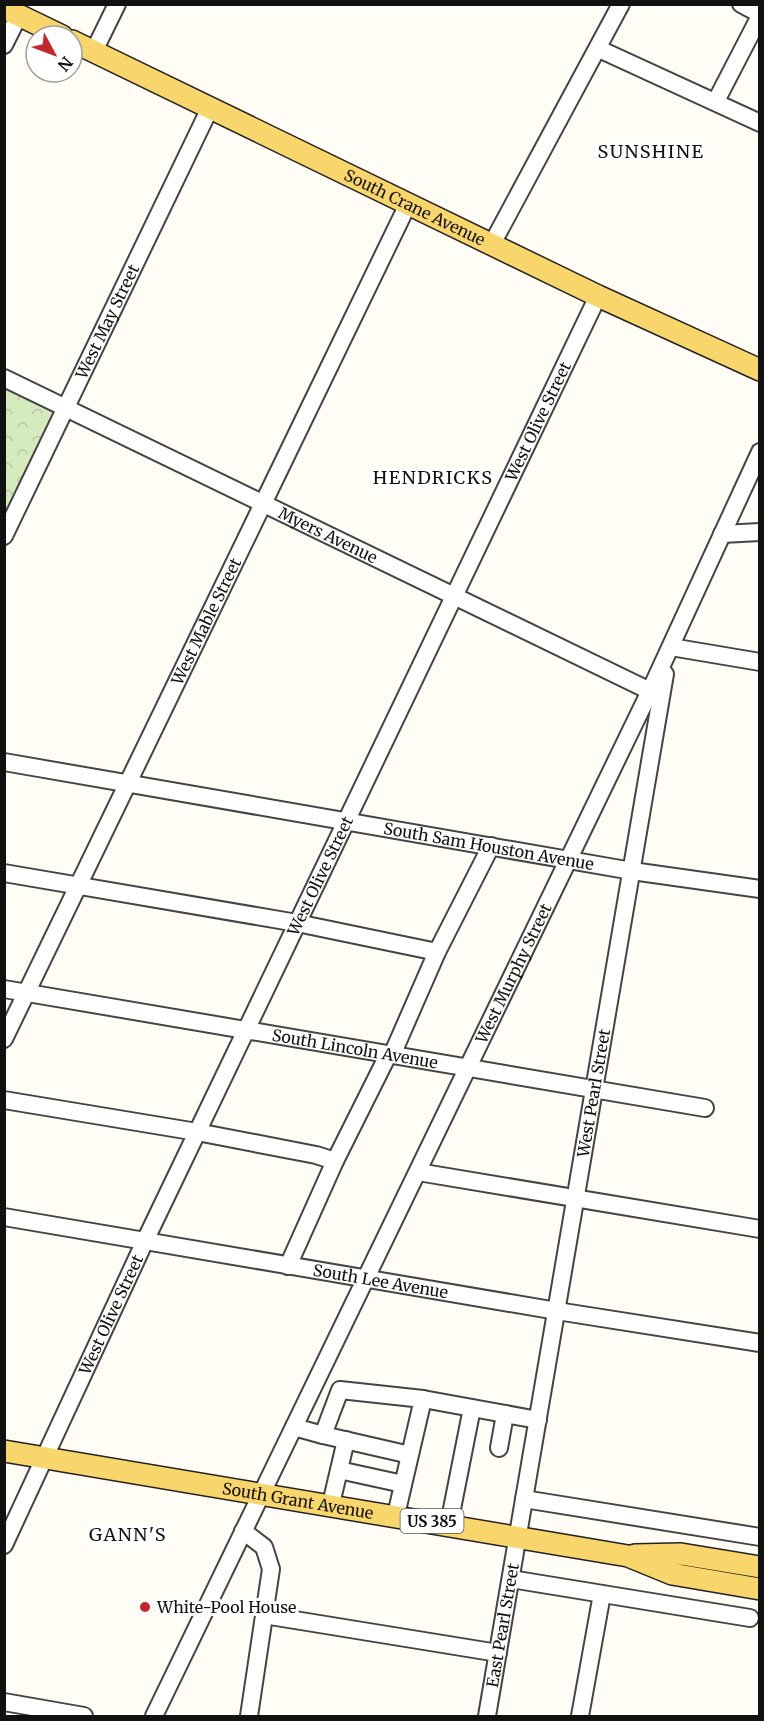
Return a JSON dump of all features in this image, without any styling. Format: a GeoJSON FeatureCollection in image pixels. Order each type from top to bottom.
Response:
{"type":"FeatureCollection","features":[{"type":"Feature","properties":{"kind":"main road"},"geometry":{"type":"LineString","coordinates":[[13,10],[39,24]]}},
{"type":"Feature","properties":{"kind":"main road","name":"South Crane Avenue"},"geometry":{"type":"LineString","coordinates":[[84,46],[598,296],[759,370]]}},
{"type":"Feature","properties":{"kind":"main road","name":"South Grant Avenue"},"geometry":{"type":"LineString","coordinates":[[4,1451],[331,1504],[628,1556],[672,1574],[759,1589]]}},
{"type":"Feature","properties":{"kind":"main road","name":"South Grant Avenue"},"geometry":{"type":"LineString","coordinates":[[628,1556],[681,1554],[759,1567]]}},
{"type":"Feature","properties":{"kind":"street"},"geometry":{"type":"LineString","coordinates":[[94,51],[117,4]]}},
{"type":"Feature","properties":{"kind":"street"},"geometry":{"type":"LineString","coordinates":[[492,244],[599,49],[621,4]]}},
{"type":"Feature","properties":{"kind":"street"},"geometry":{"type":"LineString","coordinates":[[716,101],[759,15],[741,4]]}},
{"type":"Feature","properties":{"kind":"street"},"geometry":{"type":"LineString","coordinates":[[4,45],[13,10]]}},
{"type":"Feature","properties":{"kind":"street"},"geometry":{"type":"LineString","coordinates":[[599,49],[716,101],[759,123]]}},
{"type":"Feature","properties":{"kind":"street","name":"West May Street"},"geometry":{"type":"LineString","coordinates":[[4,536],[210,108]]}},
{"type":"Feature","properties":{"kind":"street","name":"West Mable Street"},"geometry":{"type":"LineString","coordinates":[[4,1039],[408,204]]}},
{"type":"Feature","properties":{"kind":"street","name":"West Olive Street"},"geometry":{"type":"LineString","coordinates":[[4,1545],[145,1241],[598,296]]}},
{"type":"Feature","properties":{"kind":"street","name":"Myers Avenue"},"geometry":{"type":"LineString","coordinates":[[4,378],[650,692]]}},
{"type":"Feature","properties":{"kind":"street","name":"West Murphy Street"},"geometry":{"type":"LineString","coordinates":[[154,1716],[650,692],[759,452]]}},
{"type":"Feature","properties":{"kind":"street"},"geometry":{"type":"LineString","coordinates":[[722,534],[759,532]]}},
{"type":"Feature","properties":{"kind":"street"},"geometry":{"type":"LineString","coordinates":[[670,650],[759,663]]}},
{"type":"Feature","properties":{"kind":"street","name":"West Pearl Street"},"geometry":{"type":"LineString","coordinates":[[518,1536],[670,650]]}},
{"type":"Feature","properties":{"kind":"street","name":"South Sam Houston Avenue"},"geometry":{"type":"LineString","coordinates":[[4,762],[569,860],[759,889]]}},
{"type":"Feature","properties":{"kind":"street"},"geometry":{"type":"LineString","coordinates":[[288,1266],[335,1161],[390,1055],[437,951],[491,846]]}},
{"type":"Feature","properties":{"kind":"street"},"geometry":{"type":"LineString","coordinates":[[4,873],[297,923],[437,951]]}},
{"type":"Feature","properties":{"kind":"street","name":"South Lincoln Avenue"},"geometry":{"type":"LineString","coordinates":[[4,989],[705,1108]]}},
{"type":"Feature","properties":{"kind":"street"},"geometry":{"type":"LineString","coordinates":[[4,1100],[197,1132],[316,1155],[335,1161]]}},
{"type":"Feature","properties":{"kind":"street"},"geometry":{"type":"LineString","coordinates":[[418,1172],[759,1229]]}},
{"type":"Feature","properties":{"kind":"street","name":"South Lee Avenue"},"geometry":{"type":"LineString","coordinates":[[4,1217],[759,1343]]}},
{"type":"Feature","properties":{"kind":"street"},"geometry":{"type":"LineString","coordinates":[[323,1435],[340,1390],[423,1399],[538,1420]]}},
{"type":"Feature","properties":{"kind":"street"},"geometry":{"type":"LineString","coordinates":[[308,1398],[334,1405]]}},
{"type":"Feature","properties":{"kind":"street"},"geometry":{"type":"LineString","coordinates":[[396,1515],[423,1399]]}},
{"type":"Feature","properties":{"kind":"street"},"geometry":{"type":"LineString","coordinates":[[449,1524],[472,1408]]}},
{"type":"Feature","properties":{"kind":"street"},"geometry":{"type":"LineString","coordinates":[[499,1448],[505,1414]]}},
{"type":"Feature","properties":{"kind":"street"},"geometry":{"type":"LineString","coordinates":[[294,1426],[410,1455]]}},
{"type":"Feature","properties":{"kind":"street"},"geometry":{"type":"LineString","coordinates":[[331,1504],[346,1440]]}},
{"type":"Feature","properties":{"kind":"street"},"geometry":{"type":"LineString","coordinates":[[339,1470],[403,1484]]}},
{"type":"Feature","properties":{"kind":"street"},"geometry":{"type":"LineString","coordinates":[[524,1499],[759,1537]]}},
{"type":"Feature","properties":{"kind":"street"},"geometry":{"type":"LineString","coordinates":[[243,1531],[264,1547],[270,1557],[271,1569],[249,1716]]}},
{"type":"Feature","properties":{"kind":"street","name":"East Pearl Street"},"geometry":{"type":"LineString","coordinates":[[487,1716],[518,1536]]}},
{"type":"Feature","properties":{"kind":"street"},"geometry":{"type":"LineString","coordinates":[[511,1579],[750,1618]]}},
{"type":"Feature","properties":{"kind":"street"},"geometry":{"type":"LineString","coordinates":[[580,1716],[602,1594]]}},
{"type":"Feature","properties":{"kind":"street"},"geometry":{"type":"LineString","coordinates":[[264,1615],[498,1653]]}},
{"type":"Feature","properties":{"kind":"street"},"geometry":{"type":"LineString","coordinates":[[4,1702],[46,1713],[84,1716]]}},
{"type":"Feature","properties":{"kind":"green space"},"geometry":{"type":"Polygon","coordinates":[[[5,387],[54,412],[5,513],[5,387]]]}},
{"type":"Feature","properties":{"kind":"place","name":"White-Pool House"},"geometry":{"type":"Point","coordinates":[145,1607]}},
{"type":"Feature","properties":{"kind":"district","name":"SUNSHINE"},"geometry":{"type":"Point","coordinates":[651,151]}},
{"type":"Feature","properties":{"kind":"district","name":"HENDRICKS"},"geometry":{"type":"Point","coordinates":[433,477]}},
{"type":"Feature","properties":{"kind":"district","name":"GANN'S"},"geometry":{"type":"Point","coordinates":[128,1534]}}]}
